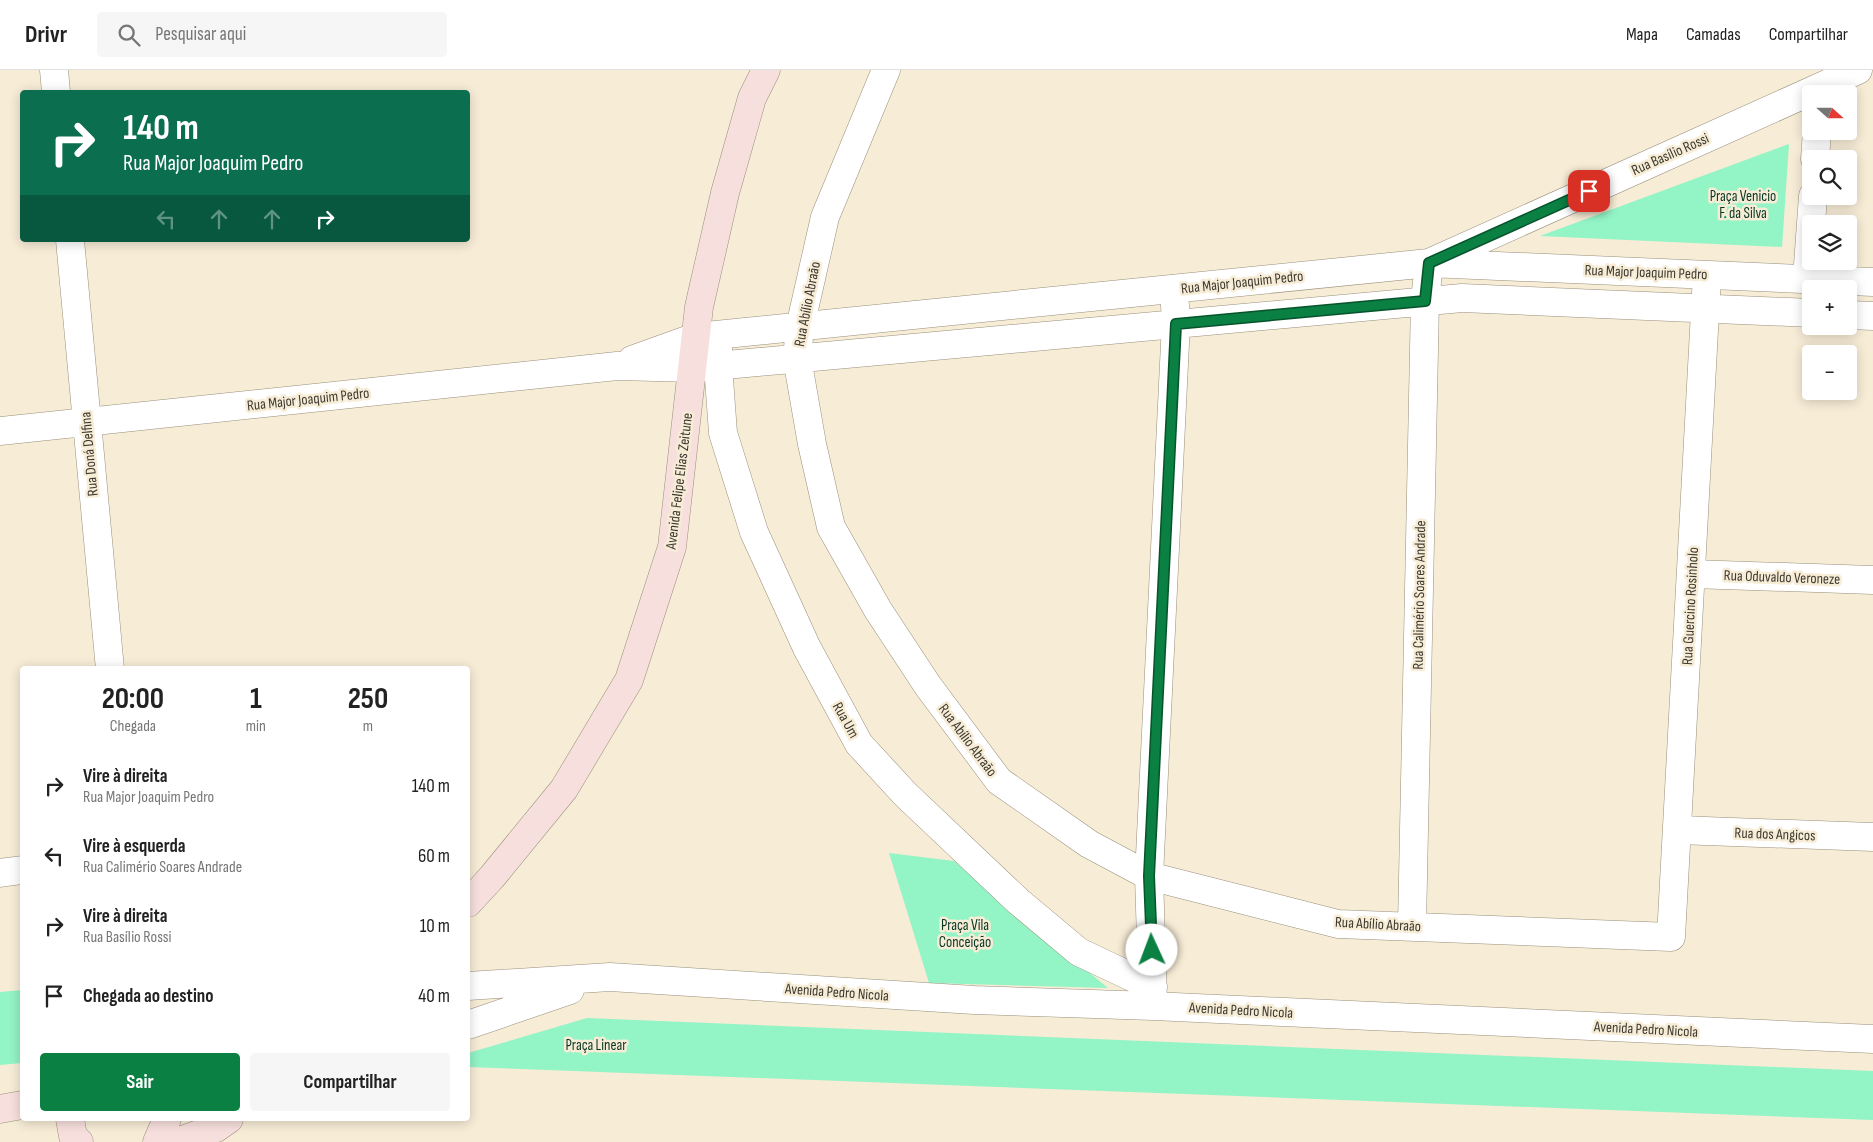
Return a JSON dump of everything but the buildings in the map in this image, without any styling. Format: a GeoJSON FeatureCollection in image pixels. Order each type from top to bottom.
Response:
{"type":"FeatureCollection","features":[{"type":"Feature","properties":{"kind":"main road","name":"Avenida Felipe Elias Zeitune"},"geometry":{"type":"LineString","coordinates":[[470,901],[492,878],[564,788],[629,680],[672,547],[705,367],[707,336],[699,307],[725,193],[752,98],[766,70]]}},
{"type":"Feature","properties":{"kind":"main road"},"geometry":{"type":"LineString","coordinates":[[0,1110],[20,1105]]}},
{"type":"Feature","properties":{"kind":"main road"},"geometry":{"type":"LineString","coordinates":[[70,1121],[73,1136],[79,1142]]}},
{"type":"Feature","properties":{"kind":"main road"},"geometry":{"type":"LineString","coordinates":[[158,1142],[165,1121]]}},
{"type":"Feature","properties":{"kind":"main road"},"geometry":{"type":"LineString","coordinates":[[177,1142],[227,1122]]}},
{"type":"Feature","properties":{"kind":"street"},"geometry":{"type":"LineString","coordinates":[[54,70],[56,90]]}},
{"type":"Feature","properties":{"kind":"street","name":"Rua Abílio Abraão"},"geometry":{"type":"LineString","coordinates":[[886,70],[825,217],[800,327],[797,358],[812,444],[831,527],[878,610],[928,686],[999,781],[1089,844],[1149,876],[1338,924],[1671,937]]}},
{"type":"Feature","properties":{"kind":"street","name":"Rua Basílio Rossi"},"geometry":{"type":"LineString","coordinates":[[1830,85],[1858,70]]}},
{"type":"Feature","properties":{"kind":"street","name":"Rua Basílio Rossi"},"geometry":{"type":"LineString","coordinates":[[1429,263],[1802,98]]}},
{"type":"Feature","properties":{"kind":"street"},"geometry":{"type":"LineString","coordinates":[[1807,279],[1811,205]]}},
{"type":"Feature","properties":{"kind":"street","name":"Rua Doná Delfina"},"geometry":{"type":"LineString","coordinates":[[70,242],[110,666]]}},
{"type":"Feature","properties":{"kind":"street","name":"Rua Major Joaquim Pedro"},"geometry":{"type":"LineString","coordinates":[[617,366],[707,336],[1429,263],[1873,282]]}},
{"type":"Feature","properties":{"kind":"street","name":"Rua Calimério Soares Andrade"},"geometry":{"type":"LineString","coordinates":[[1412,926],[1425,301],[1429,263]]}},
{"type":"Feature","properties":{"kind":"street","name":"Rua Guercino Rosinholo"},"geometry":{"type":"LineString","coordinates":[[1671,937],[1707,275]]}},
{"type":"Feature","properties":{"kind":"street"},"geometry":{"type":"LineString","coordinates":[[1153,997],[1149,876],[1176,324],[1175,288]]}},
{"type":"Feature","properties":{"kind":"street","name":"Rua Major Joaquim Pedro"},"geometry":{"type":"LineString","coordinates":[[0,431],[617,366],[705,367],[1462,298],[1802,313]]}},
{"type":"Feature","properties":{"kind":"street"},"geometry":{"type":"LineString","coordinates":[[1857,315],[1873,316]]}},
{"type":"Feature","properties":{"kind":"street","name":"Rua Um"},"geometry":{"type":"LineString","coordinates":[[705,367],[754,532],[806,648],[859,744],[905,794],[1018,901],[1079,952],[1153,997]]}},
{"type":"Feature","properties":{"kind":"street","name":"Rua Oduvaldo Veroneze"},"geometry":{"type":"LineString","coordinates":[[1692,574],[1873,580]]}},
{"type":"Feature","properties":{"kind":"street","name":"Rua dos Angicos"},"geometry":{"type":"LineString","coordinates":[[1678,830],[1873,837]]}},
{"type":"Feature","properties":{"kind":"street"},"geometry":{"type":"LineString","coordinates":[[0,873],[20,870]]}},
{"type":"Feature","properties":{"kind":"street","name":"Avenida Pedro Nicola"},"geometry":{"type":"LineString","coordinates":[[470,1024],[610,977]]}},
{"type":"Feature","properties":{"kind":"street","name":"Avenida Pedro Nicola"},"geometry":{"type":"LineString","coordinates":[[470,986],[610,977],[974,1000],[1153,997],[1873,1039]]}},
{"type":"Feature","properties":{"kind":"green space","name":"Praça Venicio F. da Silva"},"geometry":{"type":"Polygon","coordinates":[[[1789,144],[1782,247],[1540,236],[1789,144]]]}},
{"type":"Feature","properties":{"kind":"green space","name":"Praça Vila Conceição"},"geometry":{"type":"Polygon","coordinates":[[[889,853],[954,861],[1108,988],[929,983],[889,853]]]}},
{"type":"Feature","properties":{"kind":"green space"},"geometry":{"type":"Polygon","coordinates":[[[20,990],[20,1063],[0,1065],[0,992],[20,990]]]}},
{"type":"Feature","properties":{"kind":"green space","name":"Praça Linear"},"geometry":{"type":"Polygon","coordinates":[[[587,1018],[1873,1071],[1873,1120],[470,1067],[470,1052],[587,1018]]]}},
{"type":"Feature","properties":{"kind":"route"},"geometry":{"type":"LineString","coordinates":[[1152,950],[1149,876],[1176,324],[1425,301],[1429,263],[1589,191]]}}]}
